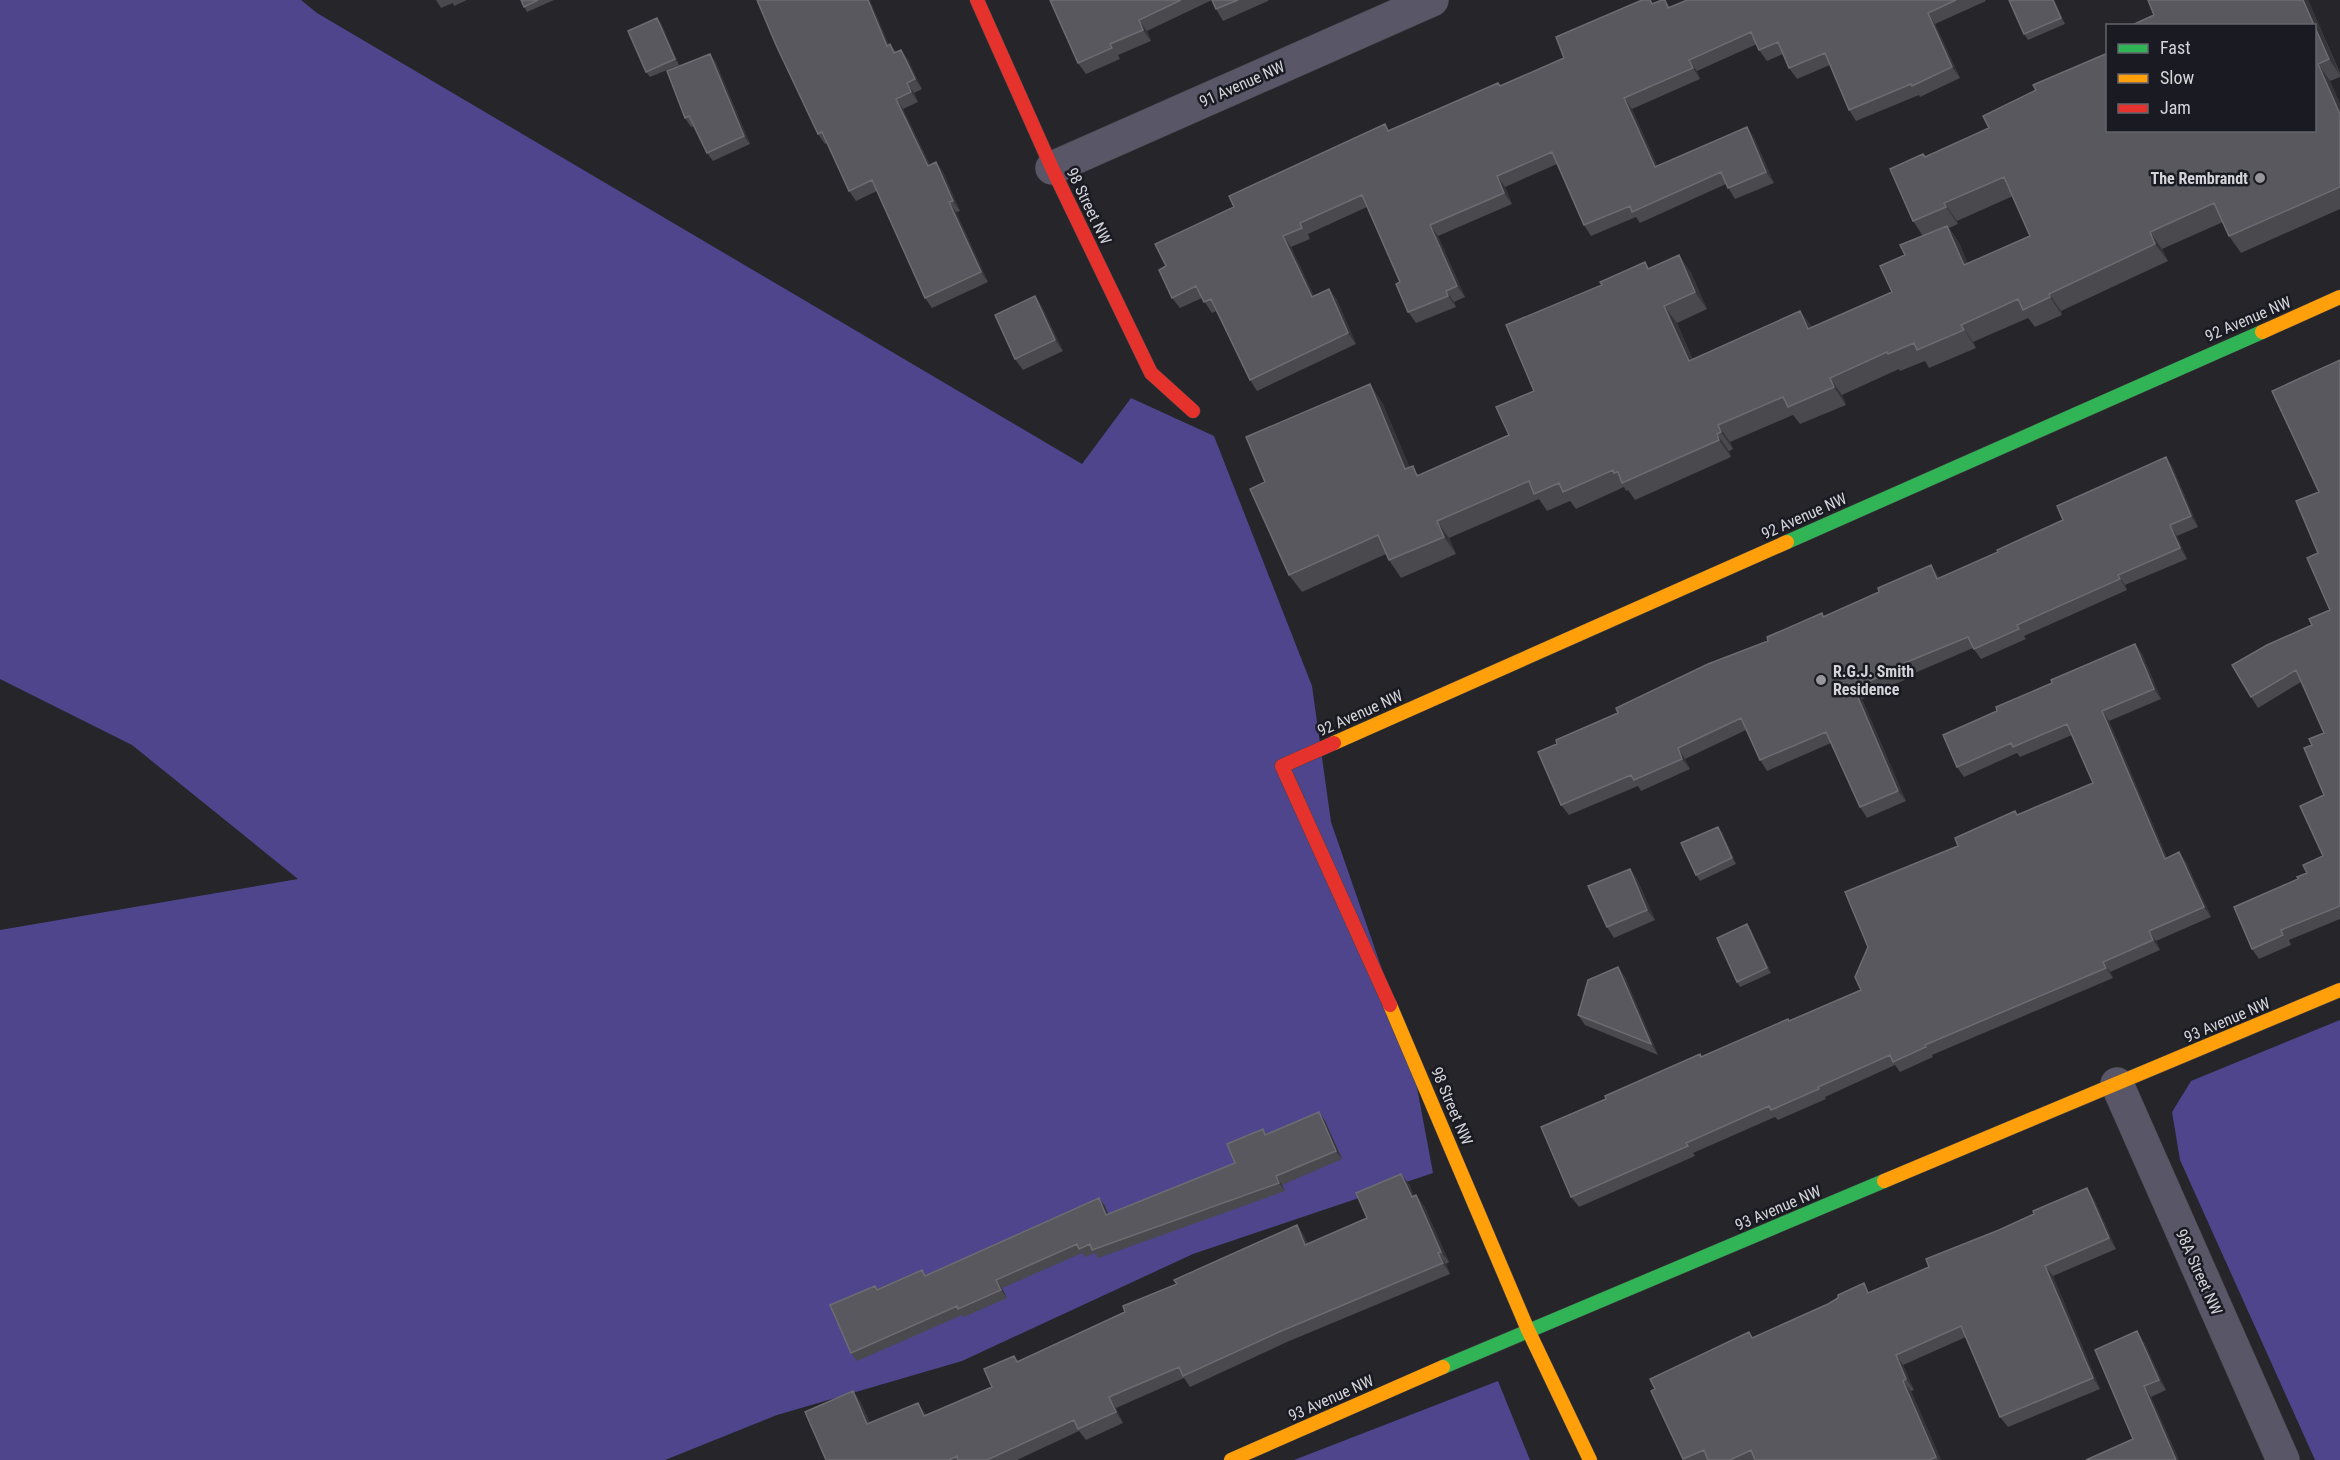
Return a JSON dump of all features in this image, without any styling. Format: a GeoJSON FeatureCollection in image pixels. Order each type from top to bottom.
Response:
{"type":"FeatureCollection","features":[{"type":"Feature","properties":{"kind":"street","name":"98 Street NW"},"geometry":{"type":"LineString","coordinates":[[977,0],[1052,168],[1151,373],[1193,411]]}},
{"type":"Feature","properties":{"kind":"street","name":"91 Avenue NW"},"geometry":{"type":"LineString","coordinates":[[1052,168],[1432,0]]}},
{"type":"Feature","properties":{"kind":"street","name":"92 Avenue NW"},"geometry":{"type":"LineString","coordinates":[[1282,766],[2340,297]]}},
{"type":"Feature","properties":{"kind":"street","name":"98 Street NW"},"geometry":{"type":"LineString","coordinates":[[1282,766],[1410,1050],[1528,1330],[1590,1460]]}},
{"type":"Feature","properties":{"kind":"street","name":"93 Avenue NW"},"geometry":{"type":"LineString","coordinates":[[1231,1460],[1528,1330],[2340,990]]}},
{"type":"Feature","properties":{"kind":"street","name":"98A Street NW"},"geometry":{"type":"LineString","coordinates":[[2117,1084],[2283,1460]]}},
{"type":"Feature","properties":{"kind":"shaded area"},"geometry":{"type":"Polygon","coordinates":[[[0,0],[301,0],[317,13],[1082,464],[1131,398],[1214,436],[1312,686],[1331,822],[1410,1050],[1433,1173],[1193,1254],[962,1361],[777,1415],[665,1460],[0,1460],[0,930],[298,879],[132,745],[0,679],[0,0]]]}},
{"type":"Feature","properties":{"kind":"shaded area"},"geometry":{"type":"Polygon","coordinates":[[[2340,1020],[2340,1460],[2315,1460],[2180,1160],[2172,1112],[2191,1081],[2340,1020]]]}},
{"type":"Feature","properties":{"kind":"shaded area"},"geometry":{"type":"Polygon","coordinates":[[[1498,1381],[1530,1460],[1294,1460],[1498,1381]]]}},
{"type":"Feature","properties":{"kind":"building"},"geometry":{"type":"Polygon","coordinates":[[[521,0],[538,0],[524,7],[521,0]]]}},
{"type":"Feature","properties":{"kind":"building"},"geometry":{"type":"Polygon","coordinates":[[[757,0],[868,0],[887,46],[890,44],[894,53],[901,50],[915,79],[907,83],[911,92],[896,99],[928,166],[936,162],[953,201],[949,202],[981,272],[925,298],[872,180],[849,191],[822,132],[818,134],[757,0]]]}},
{"type":"Feature","properties":{"kind":"building"},"geometry":{"type":"Polygon","coordinates":[[[1050,0],[1181,0],[1139,20],[1143,30],[1110,44],[1112,48],[1078,63],[1050,0]]]}},
{"type":"Feature","properties":{"kind":"building"},"geometry":{"type":"Polygon","coordinates":[[[1212,0],[1238,0],[1216,9],[1212,0]]]}},
{"type":"Feature","properties":{"kind":"building"},"geometry":{"type":"Polygon","coordinates":[[[1642,0],[1650,0],[1652,4],[1665,0],[1668,8],[1687,0],[1956,0],[1928,13],[1952,67],[1912,86],[1911,84],[1849,110],[1825,53],[1789,68],[1778,42],[1759,50],[1751,32],[1689,60],[1693,68],[1624,98],[1655,167],[1747,127],[1766,172],[1728,188],[1721,172],[1632,212],[1630,206],[1584,225],[1552,152],[1497,176],[1504,193],[1430,225],[1457,286],[1446,291],[1448,296],[1408,312],[1396,284],[1400,282],[1362,195],[1300,223],[1302,228],[1283,236],[1312,297],[1329,289],[1348,333],[1250,380],[1211,299],[1204,302],[1196,286],[1172,298],[1159,270],[1166,266],[1155,244],[1234,207],[1229,196],[1385,124],[1388,131],[1498,83],[1500,86],[1564,58],[1556,37],[1642,0]]]}},
{"type":"Feature","properties":{"kind":"building"},"geometry":{"type":"Polygon","coordinates":[[[2009,0],[2053,0],[2061,18],[2024,34],[2009,0]]]}},
{"type":"Feature","properties":{"kind":"building"},"geometry":{"type":"Polygon","coordinates":[[[2148,0],[2303,0],[2314,24],[2134,24],[2154,15],[2148,0]]]}},
{"type":"Feature","properties":{"kind":"building"},"geometry":{"type":"Polygon","coordinates":[[[657,18],[675,59],[646,72],[628,31],[657,18]]]}},
{"type":"Feature","properties":{"kind":"building"},"geometry":{"type":"Polygon","coordinates":[[[2316,30],[2329,59],[2318,64],[2340,114],[2340,187],[2229,236],[2214,203],[2150,232],[2155,244],[2049,294],[2050,297],[2023,310],[2018,299],[1961,325],[1964,330],[1917,350],[1914,343],[1888,354],[1887,352],[1830,378],[1834,387],[1788,407],[1783,397],[1718,425],[1721,432],[1717,434],[1719,440],[1622,483],[1618,472],[1614,473],[1613,470],[1563,492],[1559,483],[1534,494],[1529,481],[1437,521],[1444,537],[1389,560],[1378,535],[1289,575],[1250,489],[1265,482],[1246,437],[1370,384],[1405,469],[1413,466],[1417,476],[1509,435],[1496,407],[1534,391],[1506,325],[1602,285],[1600,282],[1645,262],[1648,269],[1679,255],[1695,292],[1664,306],[1689,361],[1800,311],[1808,329],[1892,292],[1880,266],[1905,255],[1900,245],[1947,226],[1964,265],[2030,236],[2004,177],[1944,203],[1946,207],[1913,221],[1890,169],[1923,154],[1925,157],[1989,128],[1983,116],[2036,90],[2033,85],[2106,54],[2106,132],[2316,132],[2316,30]]]}},
{"type":"Feature","properties":{"kind":"building"},"geometry":{"type":"Polygon","coordinates":[[[710,54],[744,136],[707,153],[689,116],[685,118],[667,71],[710,54]]]}},
{"type":"Feature","properties":{"kind":"building"},"geometry":{"type":"Polygon","coordinates":[[[1035,296],[1055,340],[1015,359],[995,315],[1035,296]]]}},
{"type":"Feature","properties":{"kind":"building"},"geometry":{"type":"Polygon","coordinates":[[[2340,360],[2340,906],[2281,930],[2283,935],[2252,949],[2234,907],[2298,879],[2297,877],[2307,873],[2303,865],[2323,856],[2300,806],[2324,795],[2304,748],[2312,745],[2309,739],[2324,733],[2296,670],[2251,697],[2232,665],[2267,645],[2312,625],[2309,619],[2330,610],[2307,558],[2318,553],[2296,501],[2319,492],[2272,391],[2340,360]]]}},
{"type":"Feature","properties":{"kind":"building"},"geometry":{"type":"Polygon","coordinates":[[[2166,457],[2191,516],[2170,525],[2180,548],[2118,575],[2120,579],[2017,625],[2019,629],[1974,649],[1968,637],[1902,664],[1903,666],[1854,688],[1898,791],[1860,807],[1826,732],[1760,760],[1741,718],[1678,748],[1682,759],[1634,780],[1631,775],[1561,805],[1538,752],[1557,744],[1556,740],[1618,713],[1616,708],[1708,664],[1768,641],[1767,637],[1822,613],[1823,617],[1879,592],[1878,588],[1931,565],[1937,579],[1998,552],[1997,550],[2063,520],[2057,506],[2166,457]]]}},
{"type":"Feature","properties":{"kind":"building"},"geometry":{"type":"Polygon","coordinates":[[[2135,644],[2154,689],[2102,711],[2165,859],[2179,852],[2204,907],[2149,931],[2153,940],[2103,962],[2106,968],[1925,1045],[1926,1047],[1893,1062],[1890,1055],[1771,1110],[1769,1106],[1686,1143],[1688,1146],[1571,1197],[1541,1127],[1700,1054],[1701,1057],[1861,990],[1855,977],[1868,947],[1845,892],[1958,846],[1955,838],[2015,811],[2017,815],[2093,783],[2067,724],[2013,747],[2011,743],[1957,767],[1943,735],[1997,711],[1996,707],[2052,683],[2051,680],[2135,644]]]}},
{"type":"Feature","properties":{"kind":"building"},"geometry":{"type":"Polygon","coordinates":[[[1718,827],[1732,858],[1696,875],[1681,843],[1718,827]]]}},
{"type":"Feature","properties":{"kind":"building"},"geometry":{"type":"Polygon","coordinates":[[[1630,869],[1647,910],[1607,927],[1588,886],[1630,869]]]}},
{"type":"Feature","properties":{"kind":"building"},"geometry":{"type":"Polygon","coordinates":[[[1747,924],[1767,968],[1737,982],[1717,938],[1747,924]]]}},
{"type":"Feature","properties":{"kind":"building"},"geometry":{"type":"Polygon","coordinates":[[[1618,967],[1651,1044],[1578,1015],[1588,980],[1618,967]]]}},
{"type":"Feature","properties":{"kind":"building"},"geometry":{"type":"Polygon","coordinates":[[[1319,1112],[1336,1151],[1276,1176],[1279,1183],[1092,1250],[1090,1244],[1079,1249],[1077,1244],[996,1280],[1001,1290],[958,1309],[957,1306],[851,1353],[830,1305],[875,1286],[877,1290],[922,1270],[925,1276],[1099,1198],[1106,1215],[1235,1163],[1227,1144],[1263,1129],[1265,1135],[1319,1112]]]}},
{"type":"Feature","properties":{"kind":"building"},"geometry":{"type":"Polygon","coordinates":[[[1401,1174],[1412,1197],[1416,1195],[1441,1252],[1438,1253],[1443,1263],[1279,1332],[1183,1376],[1179,1367],[1109,1397],[1116,1412],[1078,1429],[1074,1420],[987,1460],[958,1460],[957,1456],[949,1460],[826,1460],[805,1412],[853,1391],[867,1424],[918,1403],[924,1416],[992,1387],[984,1369],[1014,1356],[1017,1362],[1125,1312],[1123,1306],[1177,1284],[1174,1280],[1297,1225],[1305,1245],[1367,1218],[1356,1193],[1401,1174]]]}},
{"type":"Feature","properties":{"kind":"building"},"geometry":{"type":"Polygon","coordinates":[[[2087,1188],[2109,1238],[2045,1266],[2093,1378],[2000,1417],[1961,1326],[1896,1355],[1906,1379],[1903,1381],[1936,1457],[1929,1460],[1755,1460],[1751,1450],[1730,1460],[1708,1460],[1704,1450],[1683,1459],[1651,1391],[1655,1389],[1650,1379],[1749,1332],[1752,1338],[1828,1304],[1838,1298],[1838,1295],[1864,1283],[1868,1293],[1929,1267],[1926,1259],[1999,1230],[2034,1214],[2033,1211],[2087,1188]]]}},
{"type":"Feature","properties":{"kind":"building"},"geometry":{"type":"Polygon","coordinates":[[[2137,1331],[2159,1380],[2144,1386],[2176,1460],[2086,1460],[2133,1439],[2095,1350],[2137,1331]]]}},
{"type":"Feature","properties":{"kind":"traffic: fast"},"geometry":{"type":"LineString","coordinates":[[1787,542],[2262,332]]}},
{"type":"Feature","properties":{"kind":"traffic: fast"},"geometry":{"type":"LineString","coordinates":[[1443,1367],[1884,1181]]}},
{"type":"Feature","properties":{"kind":"traffic: slow"},"geometry":{"type":"LineString","coordinates":[[2262,332],[2340,297]]}},
{"type":"Feature","properties":{"kind":"traffic: slow"},"geometry":{"type":"LineString","coordinates":[[1334,743],[1787,542]]}},
{"type":"Feature","properties":{"kind":"traffic: slow"},"geometry":{"type":"LineString","coordinates":[[1884,1181],[2340,990]]}},
{"type":"Feature","properties":{"kind":"traffic: slow"},"geometry":{"type":"LineString","coordinates":[[1390,1005],[1528,1330],[1590,1460]]}},
{"type":"Feature","properties":{"kind":"traffic: slow"},"geometry":{"type":"LineString","coordinates":[[1231,1460],[1443,1367]]}},
{"type":"Feature","properties":{"kind":"traffic: jam"},"geometry":{"type":"LineString","coordinates":[[977,0],[1052,168],[1151,373],[1193,411]]}},
{"type":"Feature","properties":{"kind":"traffic: jam"},"geometry":{"type":"LineString","coordinates":[[1334,743],[1282,766],[1390,1005]]}},
{"type":"Feature","properties":{"kind":"place","name":"The Rembrandt"},"geometry":{"type":"Point","coordinates":[2260,178]}},
{"type":"Feature","properties":{"kind":"place","name":"R.G.J. Smith Residence"},"geometry":{"type":"Point","coordinates":[1821,680]}}]}
